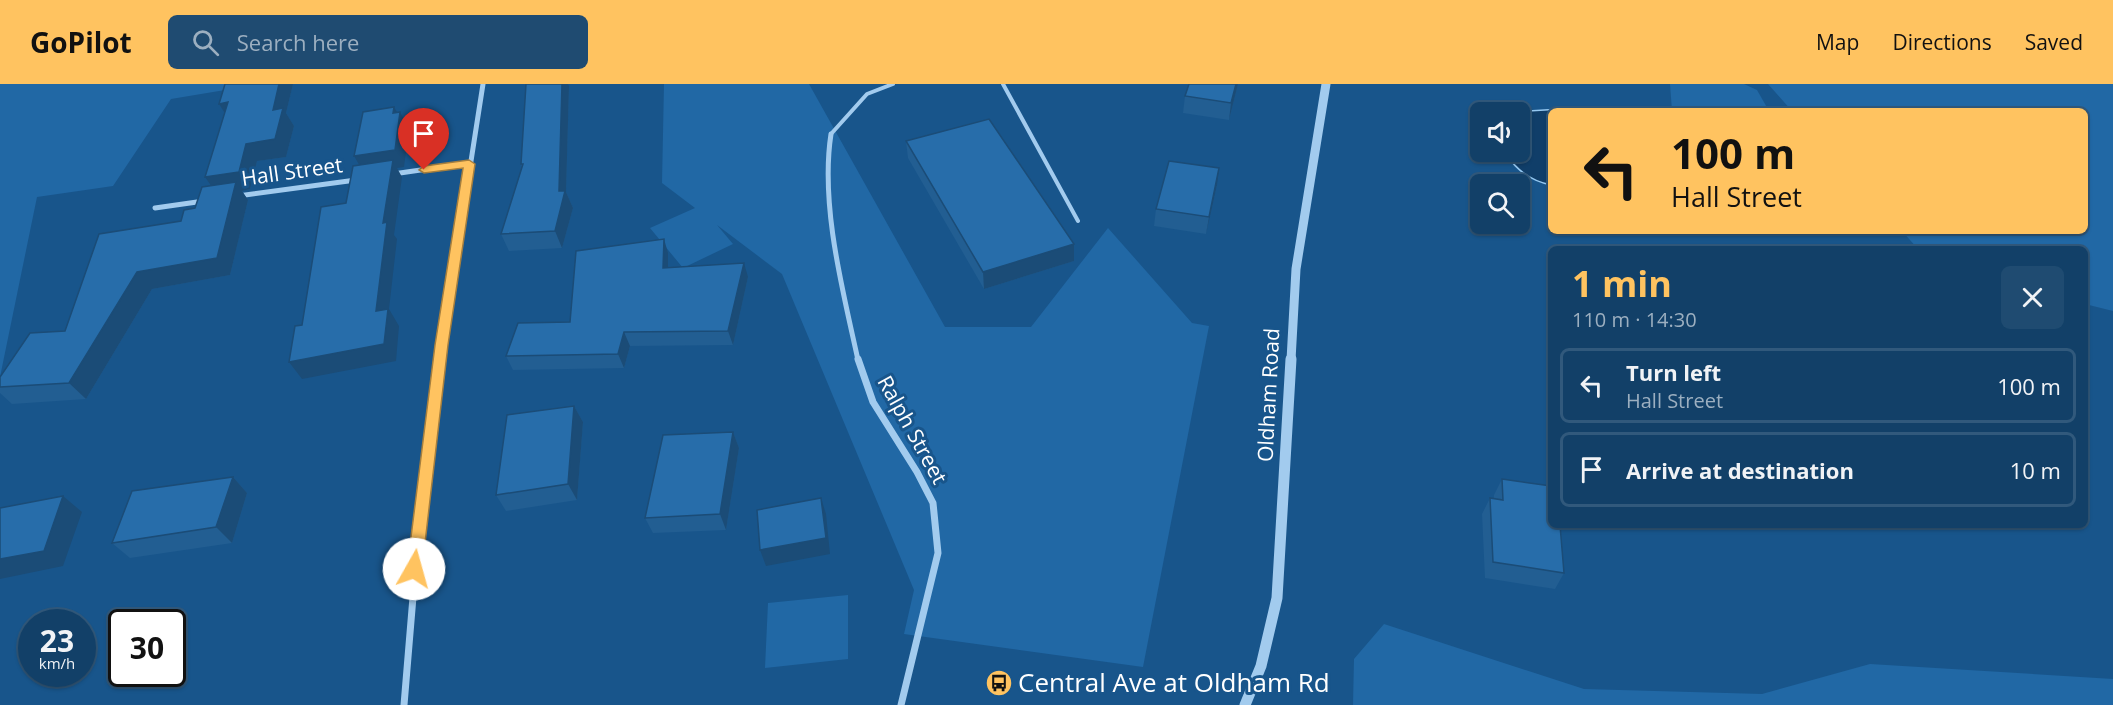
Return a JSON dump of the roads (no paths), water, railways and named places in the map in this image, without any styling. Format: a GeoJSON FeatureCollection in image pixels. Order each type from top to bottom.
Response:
{"type":"FeatureCollection","features":[{"type":"Feature","properties":{"kind":"street"},"geometry":{"type":"LineString","coordinates":[[404,705],[412,591],[438,369],[483,84]]}},
{"type":"Feature","properties":{"kind":"street","name":"Oldham Road"},"geometry":{"type":"LineString","coordinates":[[1245,705],[1254,689],[1267,648],[1277,598],[1296,269],[1326,84]]}},
{"type":"Feature","properties":{"kind":"street","name":"Ralph Street"},"geometry":{"type":"LineString","coordinates":[[831,134],[827,159],[831,209],[840,279],[859,364],[873,402],[917,472],[933,503],[938,553],[901,705]]}},
{"type":"Feature","properties":{"kind":"street"},"geometry":{"type":"LineString","coordinates":[[388,175],[469,164]]}},
{"type":"Feature","properties":{"kind":"street","name":"Hall Street"},"geometry":{"type":"LineString","coordinates":[[237,197],[365,178]]}},
{"type":"Feature","properties":{"kind":"street","name":"Hall Street"},"geometry":{"type":"LineString","coordinates":[[155,208],[213,200]]}},
{"type":"Feature","properties":{"kind":"lane"},"geometry":{"type":"LineString","coordinates":[[831,134],[867,94],[893,84]]}},
{"type":"Feature","properties":{"kind":"lane"},"geometry":{"type":"LineString","coordinates":[[1003,84],[1078,221]]}},
{"type":"Feature","properties":{"kind":"place","name":"Central Ave at Oldham Rd"},"geometry":{"type":"Point","coordinates":[999,683]}}]}
